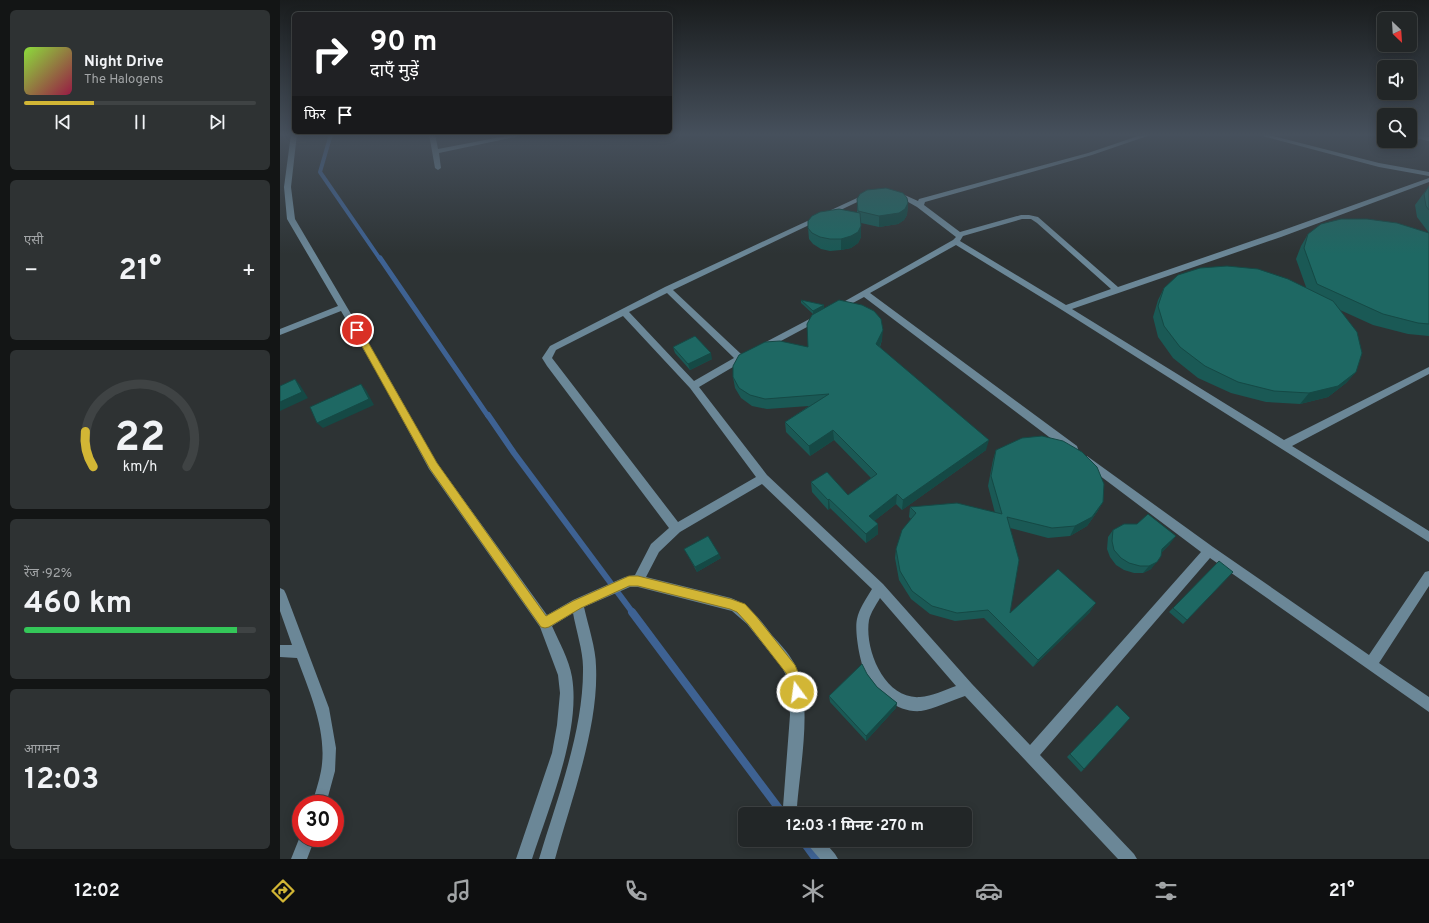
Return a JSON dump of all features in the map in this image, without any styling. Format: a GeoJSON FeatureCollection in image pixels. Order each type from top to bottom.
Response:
{"type":"FeatureCollection","features":[{"type":"Feature","properties":{"kind":"street"},"geometry":{"type":"LineString","coordinates":[[288,174],[286,192],[287,205],[291,219],[343,307],[433,466],[545,623],[558,654],[565,675],[567,693],[564,725],[559,753],[524,859]]}},
{"type":"Feature","properties":{"kind":"street"},"geometry":{"type":"LineString","coordinates":[[920,204],[922,201],[927,199],[1017,174]]}},
{"type":"Feature","properties":{"kind":"street"},"geometry":{"type":"LineString","coordinates":[[1065,308],[1278,235],[1429,180]]}},
{"type":"Feature","properties":{"kind":"street"},"geometry":{"type":"LineString","coordinates":[[676,529],[547,358],[553,348],[668,289],[882,190],[892,191],[920,204],[957,239],[1429,537]]}},
{"type":"Feature","properties":{"kind":"street"},"geometry":{"type":"LineString","coordinates":[[693,386],[740,359],[864,293],[957,239],[1021,217],[1028,216],[1040,221],[1117,290]]}},
{"type":"Feature","properties":{"kind":"street"},"geometry":{"type":"LineString","coordinates":[[668,289],[740,359]]}},
{"type":"Feature","properties":{"kind":"street"},"geometry":{"type":"LineString","coordinates":[[864,293],[1209,551],[1429,705]]}},
{"type":"Feature","properties":{"kind":"street"},"geometry":{"type":"LineString","coordinates":[[280,332],[343,307]]}},
{"type":"Feature","properties":{"kind":"street"},"geometry":{"type":"LineString","coordinates":[[623,311],[693,386],[763,478],[879,588],[967,689],[1129,859]]}},
{"type":"Feature","properties":{"kind":"street"},"geometry":{"type":"LineString","coordinates":[[1284,445],[1429,370]]}},
{"type":"Feature","properties":{"kind":"street"},"geometry":{"type":"LineString","coordinates":[[638,581],[654,548],[676,529],[763,478]]}},
{"type":"Feature","properties":{"kind":"street"},"geometry":{"type":"LineString","coordinates":[[1030,755],[1209,551]]}},
{"type":"Feature","properties":{"kind":"street"},"geometry":{"type":"LineString","coordinates":[[1371,664],[1429,576]]}},
{"type":"Feature","properties":{"kind":"street"},"geometry":{"type":"LineString","coordinates":[[545,623],[577,604],[629,581],[638,581],[731,604],[741,608],[791,669],[796,682],[798,702],[790,807]]}},
{"type":"Feature","properties":{"kind":"street"},"geometry":{"type":"LineString","coordinates":[[879,588],[868,607],[863,620],[863,642],[872,674],[895,699],[910,703],[921,704],[967,689]]}},
{"type":"Feature","properties":{"kind":"street"},"geometry":{"type":"LineString","coordinates":[[280,594],[322,708],[329,748],[328,771],[321,795]]}},
{"type":"Feature","properties":{"kind":"street"},"geometry":{"type":"LineString","coordinates":[[547,859],[580,744],[589,696],[590,665],[577,604]]}},
{"type":"Feature","properties":{"kind":"street"},"geometry":{"type":"LineString","coordinates":[[280,651],[301,652]]}},
{"type":"Feature","properties":{"kind":"street"},"geometry":{"type":"LineString","coordinates":[[299,859],[304,847]]}},
{"type":"Feature","properties":{"kind":"street"},"geometry":{"type":"LineString","coordinates":[[819,847],[830,859]]}},
{"type":"Feature","properties":{"kind":"building"},"geometry":{"type":"Polygon","coordinates":[[[1429,186],[1429,210],[1426,206],[1424,194],[1429,186]]]}},
{"type":"Feature","properties":{"kind":"building"},"geometry":{"type":"Polygon","coordinates":[[[886,188],[903,193],[907,198],[908,203],[905,209],[899,213],[879,216],[858,211],[857,199],[860,194],[867,190],[886,188]]]}},
{"type":"Feature","properties":{"kind":"building"},"geometry":{"type":"Polygon","coordinates":[[[839,209],[860,213],[861,226],[858,232],[841,239],[830,239],[820,237],[812,233],[808,228],[808,221],[812,216],[820,212],[839,209]]]}},
{"type":"Feature","properties":{"kind":"building"},"geometry":{"type":"Polygon","coordinates":[[[1341,219],[1367,219],[1397,223],[1429,233],[1429,324],[1418,323],[1383,314],[1317,284],[1304,248],[1308,234],[1321,224],[1341,219]]]}},
{"type":"Feature","properties":{"kind":"building"},"geometry":{"type":"Polygon","coordinates":[[[1227,266],[1258,269],[1288,279],[1333,301],[1357,332],[1362,353],[1356,372],[1338,386],[1309,393],[1274,391],[1238,382],[1205,366],[1180,347],[1164,326],[1158,306],[1164,288],[1178,275],[1200,268],[1227,266]]]}},
{"type":"Feature","properties":{"kind":"building"},"geometry":{"type":"Polygon","coordinates":[[[801,300],[824,305],[813,311],[801,300]]]}},
{"type":"Feature","properties":{"kind":"building"},"geometry":{"type":"Polygon","coordinates":[[[839,300],[862,305],[874,311],[881,319],[883,330],[876,344],[989,440],[903,500],[897,494],[869,516],[878,524],[866,534],[829,499],[828,500],[811,482],[827,472],[848,495],[877,474],[833,430],[809,446],[785,422],[829,394],[765,399],[750,395],[739,388],[733,377],[733,366],[739,355],[765,342],[780,341],[808,347],[807,324],[812,315],[839,300]]]}},
{"type":"Feature","properties":{"kind":"building"},"geometry":{"type":"Polygon","coordinates":[[[695,336],[711,353],[688,364],[673,347],[695,336]]]}},
{"type":"Feature","properties":{"kind":"building"},"geometry":{"type":"Polygon","coordinates":[[[295,379],[302,392],[280,402],[280,386],[295,379]]]}},
{"type":"Feature","properties":{"kind":"building"},"geometry":{"type":"Polygon","coordinates":[[[361,384],[369,399],[317,423],[310,407],[361,384]]]}},
{"type":"Feature","properties":{"kind":"building"},"geometry":{"type":"Polygon","coordinates":[[[1042,436],[1063,441],[1082,452],[1097,467],[1104,484],[1103,502],[1092,517],[1075,526],[1052,528],[1007,517],[1019,560],[1010,613],[1058,569],[1096,603],[1038,660],[988,610],[957,613],[932,606],[912,591],[900,571],[896,549],[902,530],[916,513],[910,507],[957,503],[1002,514],[991,476],[996,450],[1022,438],[1042,436]]]}},
{"type":"Feature","properties":{"kind":"building"},"geometry":{"type":"Polygon","coordinates":[[[1148,514],[1176,536],[1162,549],[1161,556],[1157,562],[1149,566],[1140,566],[1129,563],[1121,558],[1114,550],[1112,541],[1113,530],[1124,524],[1137,524],[1148,514]]]}},
{"type":"Feature","properties":{"kind":"building"},"geometry":{"type":"Polygon","coordinates":[[[708,536],[719,554],[695,567],[684,549],[708,536]]]}},
{"type":"Feature","properties":{"kind":"building"},"geometry":{"type":"Polygon","coordinates":[[[1219,561],[1233,572],[1187,620],[1173,608],[1219,561]]]}},
{"type":"Feature","properties":{"kind":"building"},"geometry":{"type":"Polygon","coordinates":[[[862,664],[867,674],[877,687],[897,703],[866,736],[829,696],[862,664]]]}},
{"type":"Feature","properties":{"kind":"building"},"geometry":{"type":"Polygon","coordinates":[[[1117,705],[1130,718],[1084,769],[1070,754],[1117,705]]]}},
{"type":"Feature","properties":{"kind":"waterway"},"geometry":{"type":"LineString","coordinates":[[321,174],[380,259]]}},
{"type":"Feature","properties":{"kind":"waterway"},"geometry":{"type":"LineString","coordinates":[[380,258],[488,416]]}},
{"type":"Feature","properties":{"kind":"waterway"},"geometry":{"type":"LineString","coordinates":[[488,415],[514,453],[633,613]]}},
{"type":"Feature","properties":{"kind":"waterway"},"geometry":{"type":"LineString","coordinates":[[632,612],[778,807]]}},
{"type":"Feature","properties":{"kind":"waterway"},"geometry":{"type":"LineString","coordinates":[[807,847],[816,859]]}},
{"type":"Feature","properties":{"kind":"route"},"geometry":{"type":"LineString","coordinates":[[357,330],[433,466],[545,623],[577,604],[629,581],[638,581],[731,604],[741,608],[791,669],[796,682],[797,692]]}}]}
